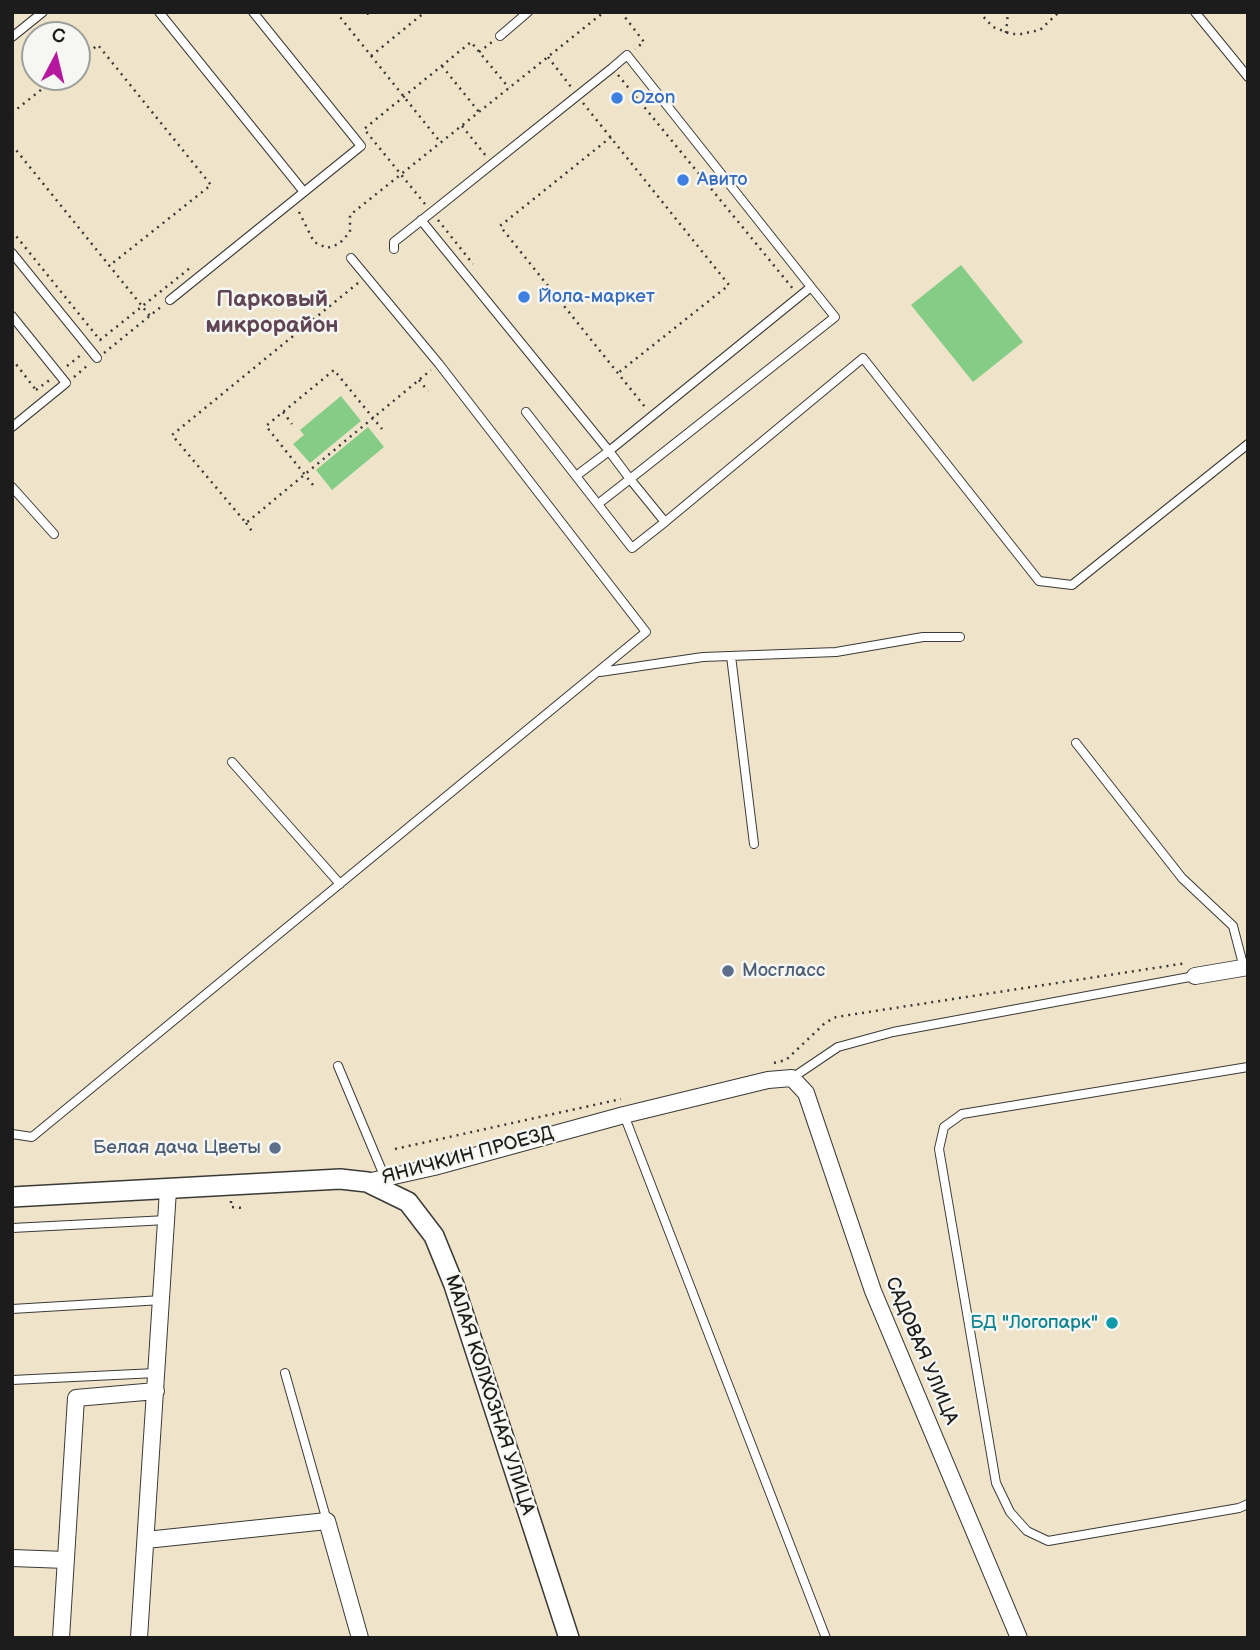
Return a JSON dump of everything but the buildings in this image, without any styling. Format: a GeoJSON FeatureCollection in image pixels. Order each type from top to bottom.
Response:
{"type":"FeatureCollection","features":[{"type":"Feature","properties":{"kind":"street"},"geometry":{"type":"LineString","coordinates":[[1194,969],[1246,968]]}},
{"type":"Feature","properties":{"kind":"street","name":"ЯНИЧКИН ПРОЕЗД"},"geometry":{"type":"LineString","coordinates":[[12,1197],[340,1179],[376,1180],[434,1167],[624,1115],[768,1080],[792,1078]]}},
{"type":"Feature","properties":{"kind":"street","name":"САДОВАЯ УЛИЦА"},"geometry":{"type":"LineString","coordinates":[[792,1078],[806,1093],[873,1291],[1019,1638]]}},
{"type":"Feature","properties":{"kind":"street","name":"МАЛАЯ КОЛХОЗНАЯ УЛИЦА"},"geometry":{"type":"LineString","coordinates":[[376,1180],[408,1202],[434,1236],[454,1285],[569,1638]]}},
{"type":"Feature","properties":{"kind":"street"},"geometry":{"type":"LineString","coordinates":[[139,1638],[168,1190]]}},
{"type":"Feature","properties":{"kind":"street"},"geometry":{"type":"LineString","coordinates":[[61,1638],[76,1398],[156,1391]]}},
{"type":"Feature","properties":{"kind":"street"},"geometry":{"type":"LineString","coordinates":[[146,1540],[327,1521],[360,1638]]}},
{"type":"Feature","properties":{"kind":"street"},"geometry":{"type":"LineString","coordinates":[[12,1558],[66,1560]]}},
{"type":"Feature","properties":{"kind":"lane"},"geometry":{"type":"LineString","coordinates":[[12,37],[43,12]]}},
{"type":"Feature","properties":{"kind":"lane"},"geometry":{"type":"LineString","coordinates":[[159,12],[304,192]]}},
{"type":"Feature","properties":{"kind":"lane"},"geometry":{"type":"LineString","coordinates":[[170,300],[361,146],[253,12]]}},
{"type":"Feature","properties":{"kind":"lane"},"geometry":{"type":"LineString","coordinates":[[500,36],[528,12]]}},
{"type":"Feature","properties":{"kind":"lane"},"geometry":{"type":"LineString","coordinates":[[1195,12],[1248,77]]}},
{"type":"Feature","properties":{"kind":"lane"},"geometry":{"type":"LineString","coordinates":[[394,248],[394,243],[421,220],[626,55],[835,317],[598,504]]}},
{"type":"Feature","properties":{"kind":"lane"},"geometry":{"type":"LineString","coordinates":[[421,220],[665,522]]}},
{"type":"Feature","properties":{"kind":"lane"},"geometry":{"type":"LineString","coordinates":[[12,253],[97,358]]}},
{"type":"Feature","properties":{"kind":"lane"},"geometry":{"type":"LineString","coordinates":[[12,1134],[32,1137],[646,632],[439,364],[351,257]]}},
{"type":"Feature","properties":{"kind":"lane"},"geometry":{"type":"LineString","coordinates":[[576,475],[811,287]]}},
{"type":"Feature","properties":{"kind":"lane"},"geometry":{"type":"LineString","coordinates":[[12,316],[66,383],[12,427]]}},
{"type":"Feature","properties":{"kind":"lane"},"geometry":{"type":"LineString","coordinates":[[526,412],[632,548],[863,358],[1039,581],[1072,585],[1248,444]]}},
{"type":"Feature","properties":{"kind":"lane"},"geometry":{"type":"LineString","coordinates":[[12,487],[54,534]]}},
{"type":"Feature","properties":{"kind":"lane"},"geometry":{"type":"LineString","coordinates":[[597,672],[703,657],[836,652],[923,637],[960,637]]}},
{"type":"Feature","properties":{"kind":"lane"},"geometry":{"type":"LineString","coordinates":[[731,656],[754,844]]}},
{"type":"Feature","properties":{"kind":"lane"},"geometry":{"type":"LineString","coordinates":[[1076,743],[1182,878],[1233,926],[1246,968]]}},
{"type":"Feature","properties":{"kind":"lane"},"geometry":{"type":"LineString","coordinates":[[232,762],[340,884]]}},
{"type":"Feature","properties":{"kind":"lane"},"geometry":{"type":"LineString","coordinates":[[792,1078],[838,1047],[893,1032],[1194,969]]}},
{"type":"Feature","properties":{"kind":"lane"},"geometry":{"type":"LineString","coordinates":[[338,1066],[376,1180]]}},
{"type":"Feature","properties":{"kind":"lane"},"geometry":{"type":"LineString","coordinates":[[1248,1067],[962,1114],[944,1127],[939,1149],[996,1483],[1010,1512],[1027,1531],[1048,1541],[1239,1508],[1248,1504]]}},
{"type":"Feature","properties":{"kind":"lane"},"geometry":{"type":"LineString","coordinates":[[624,1115],[825,1638]]}},
{"type":"Feature","properties":{"kind":"lane"},"geometry":{"type":"LineString","coordinates":[[12,1228],[167,1220]]}},
{"type":"Feature","properties":{"kind":"lane"},"geometry":{"type":"LineString","coordinates":[[12,1309],[162,1300]]}},
{"type":"Feature","properties":{"kind":"lane"},"geometry":{"type":"LineString","coordinates":[[12,1380],[157,1373]]}},
{"type":"Feature","properties":{"kind":"lane"},"geometry":{"type":"LineString","coordinates":[[285,1373],[327,1521]]}},
{"type":"Feature","properties":{"kind":"path"},"geometry":{"type":"LineString","coordinates":[[336,12],[441,143]]}},
{"type":"Feature","properties":{"kind":"path"},"geometry":{"type":"LineString","coordinates":[[360,12],[376,12]]}},
{"type":"Feature","properties":{"kind":"path"},"geometry":{"type":"LineString","coordinates":[[371,56],[425,12]]}},
{"type":"Feature","properties":{"kind":"path"},"geometry":{"type":"LineString","coordinates":[[294,200],[314,242],[327,248],[340,244],[350,232],[350,215],[604,12]]}},
{"type":"Feature","properties":{"kind":"path"},"geometry":{"type":"LineString","coordinates":[[621,12],[644,42],[626,55]]}},
{"type":"Feature","properties":{"kind":"path"},"geometry":{"type":"LineString","coordinates":[[978,12],[993,27],[1006,33],[1021,34],[1040,30],[1059,12]]}},
{"type":"Feature","properties":{"kind":"path"},"geometry":{"type":"LineString","coordinates":[[1006,33],[1008,12]]}},
{"type":"Feature","properties":{"kind":"path"},"geometry":{"type":"LineString","coordinates":[[415,13],[418,18]]}},
{"type":"Feature","properties":{"kind":"path"},"geometry":{"type":"LineString","coordinates":[[479,52],[500,36]]}},
{"type":"Feature","properties":{"kind":"path"},"geometry":{"type":"LineString","coordinates":[[474,266],[364,129],[471,42],[509,89]]}},
{"type":"Feature","properties":{"kind":"path"},"geometry":{"type":"LineString","coordinates":[[91,50],[98,45],[211,185],[109,266]]}},
{"type":"Feature","properties":{"kind":"path"},"geometry":{"type":"LineString","coordinates":[[548,57],[729,285],[618,373]]}},
{"type":"Feature","properties":{"kind":"path"},"geometry":{"type":"LineString","coordinates":[[442,66],[479,112]]}},
{"type":"Feature","properties":{"kind":"path"},"geometry":{"type":"LineString","coordinates":[[612,68],[794,290]]}},
{"type":"Feature","properties":{"kind":"path"},"geometry":{"type":"LineString","coordinates":[[12,113],[40,91]]}},
{"type":"Feature","properties":{"kind":"path"},"geometry":{"type":"LineString","coordinates":[[462,126],[492,163]]}},
{"type":"Feature","properties":{"kind":"path"},"geometry":{"type":"LineString","coordinates":[[611,137],[500,226],[647,409]]}},
{"type":"Feature","properties":{"kind":"path"},"geometry":{"type":"LineString","coordinates":[[12,145],[149,316]]}},
{"type":"Feature","properties":{"kind":"path"},"geometry":{"type":"LineString","coordinates":[[12,231],[100,340],[193,265]]}},
{"type":"Feature","properties":{"kind":"path"},"geometry":{"type":"LineString","coordinates":[[254,534],[172,435],[366,276]]}},
{"type":"Feature","properties":{"kind":"path"},"geometry":{"type":"LineString","coordinates":[[66,383],[170,300]]}},
{"type":"Feature","properties":{"kind":"path"},"geometry":{"type":"LineString","coordinates":[[12,359],[36,390],[90,348]]}},
{"type":"Feature","properties":{"kind":"path"},"geometry":{"type":"LineString","coordinates":[[246,523],[439,364]]}},
{"type":"Feature","properties":{"kind":"path"},"geometry":{"type":"LineString","coordinates":[[313,485],[266,426],[334,370],[382,429]]}},
{"type":"Feature","properties":{"kind":"path"},"geometry":{"type":"LineString","coordinates":[[419,380],[428,391]]}},
{"type":"Feature","properties":{"kind":"path"},"geometry":{"type":"LineString","coordinates":[[283,412],[292,424]]}},
{"type":"Feature","properties":{"kind":"path"},"geometry":{"type":"LineString","coordinates":[[773,1063],[786,1060],[825,1023],[836,1017],[1194,969]]}},
{"type":"Feature","properties":{"kind":"path"},"geometry":{"type":"LineString","coordinates":[[395,1149],[632,1096]]}},
{"type":"Feature","properties":{"kind":"green space"},"geometry":{"type":"Polygon","coordinates":[[[961,265],[1023,342],[973,382],[911,305],[961,265]]]}},
{"type":"Feature","properties":{"kind":"green space"},"geometry":{"type":"Polygon","coordinates":[[[341,396],[361,421],[310,463],[293,444],[304,435],[300,430],[341,396]]]}},
{"type":"Feature","properties":{"kind":"green space"},"geometry":{"type":"Polygon","coordinates":[[[368,427],[384,447],[332,490],[316,470],[368,427]]]}},
{"type":"Feature","properties":{"kind":"place","name":"Ozon"},"geometry":{"type":"Point","coordinates":[617,98]}},
{"type":"Feature","properties":{"kind":"place","name":"Авито"},"geometry":{"type":"Point","coordinates":[683,180]}},
{"type":"Feature","properties":{"kind":"place","name":"Йола-маркет"},"geometry":{"type":"Point","coordinates":[524,297]}},
{"type":"Feature","properties":{"kind":"place","name":"Мосгласс"},"geometry":{"type":"Point","coordinates":[728,971]}},
{"type":"Feature","properties":{"kind":"place","name":"Белая дача Цветы"},"geometry":{"type":"Point","coordinates":[275,1148]}},
{"type":"Feature","properties":{"kind":"place","name":"БД \"Логопарк\""},"geometry":{"type":"Point","coordinates":[1112,1323]}},
{"type":"Feature","properties":{"kind":"district","name":"Парковый микрорайон"},"geometry":{"type":"Point","coordinates":[272,313]}}]}
